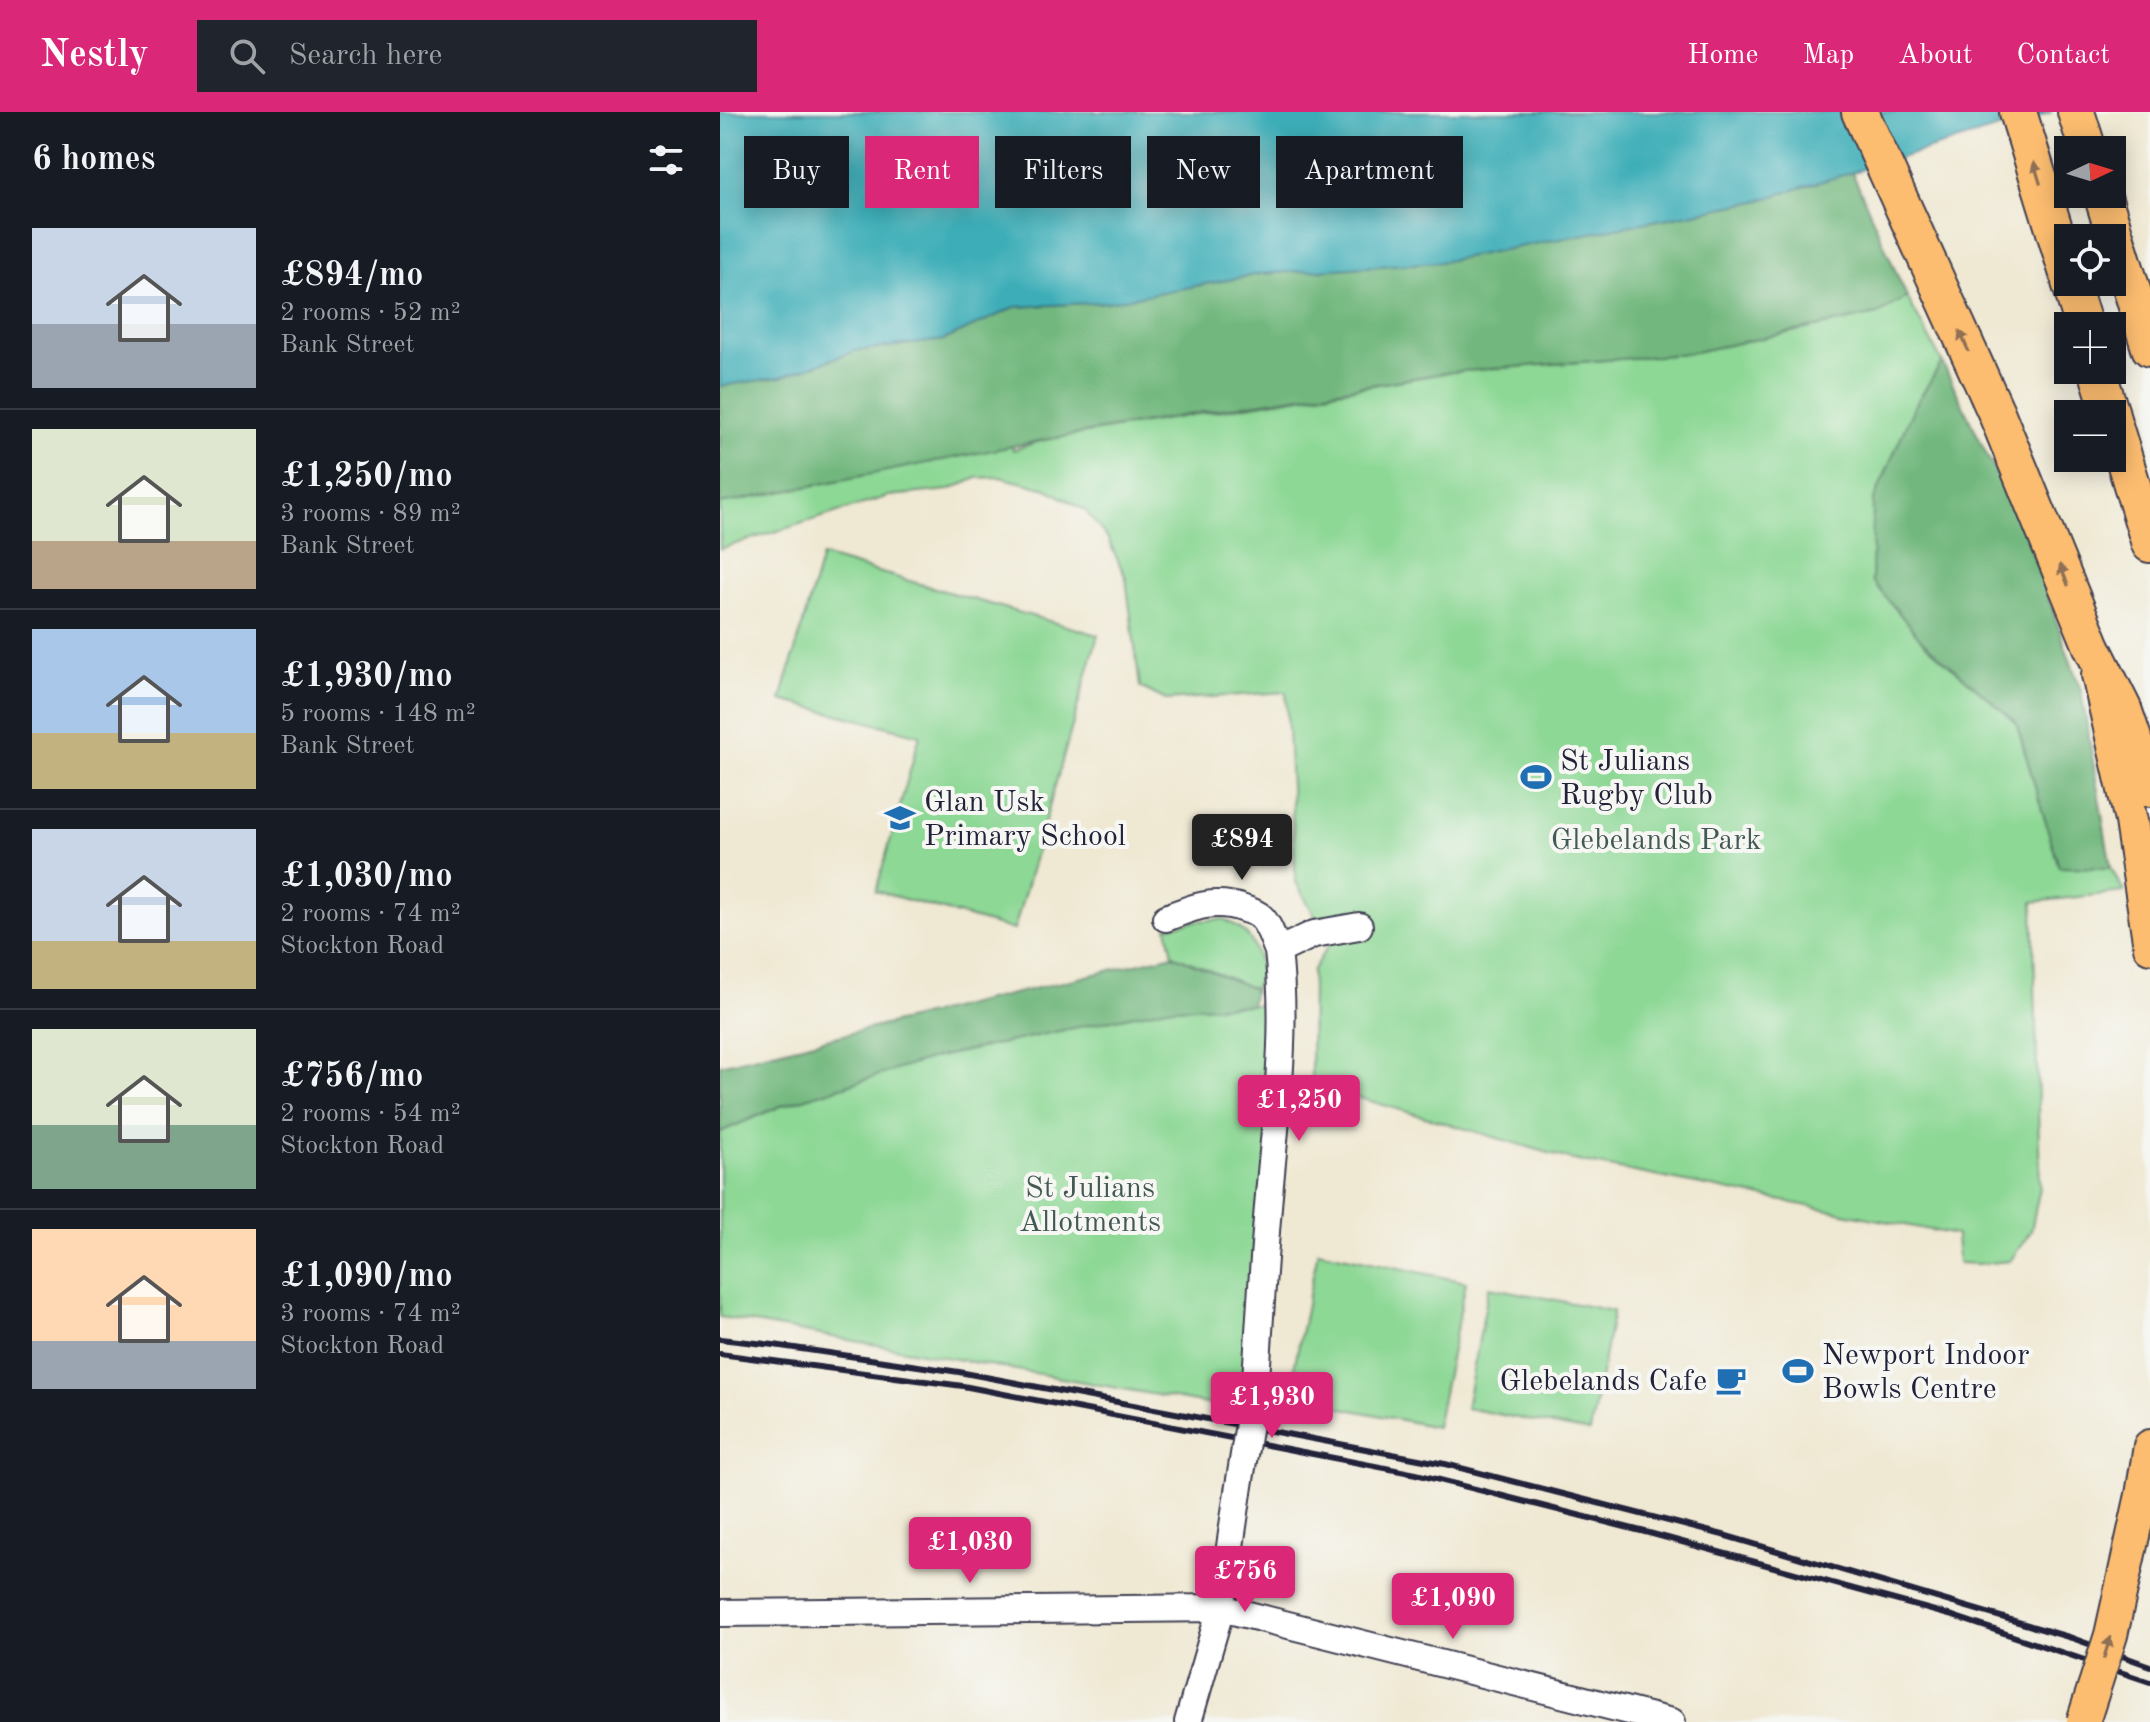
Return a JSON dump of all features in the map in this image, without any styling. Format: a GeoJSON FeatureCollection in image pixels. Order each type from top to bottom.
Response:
{"type":"FeatureCollection","features":[{"type":"Feature","properties":{"kind":"highway"},"geometry":{"type":"LineString","coordinates":[[1860,112],[1996,412],[2092,647],[2123,709],[2150,788]]}},
{"type":"Feature","properties":{"kind":"highway"},"geometry":{"type":"LineString","coordinates":[[2018,112],[2054,229]]}},
{"type":"Feature","properties":{"kind":"highway"},"geometry":{"type":"LineString","coordinates":[[2076,112],[2084,136]]}},
{"type":"Feature","properties":{"kind":"highway"},"geometry":{"type":"LineString","coordinates":[[2106,208],[2146,333]]}},
{"type":"Feature","properties":{"kind":"highway"},"geometry":{"type":"LineString","coordinates":[[2126,465],[2150,544]]}},
{"type":"Feature","properties":{"kind":"main road"},"geometry":{"type":"LineString","coordinates":[[2092,647],[2131,821],[2150,947]]}},
{"type":"Feature","properties":{"kind":"main road"},"geometry":{"type":"LineString","coordinates":[[2083,1722],[2111,1635],[2150,1446]]}},
{"type":"Feature","properties":{"kind":"street"},"geometry":{"type":"LineString","coordinates":[[1166,918],[1204,903],[1220,903],[1259,915],[1278,951],[1282,1004],[1280,1075],[1256,1380],[1221,1608],[1188,1722]]}},
{"type":"Feature","properties":{"kind":"street"},"geometry":{"type":"LineString","coordinates":[[1278,951],[1314,934],[1359,926]]}},
{"type":"Feature","properties":{"kind":"street"},"geometry":{"type":"LineString","coordinates":[[720,1613],[1221,1608],[1662,1721]]}},
{"type":"Feature","properties":{"kind":"green space"},"geometry":{"type":"Polygon","coordinates":[[[1852,172],[1907,297],[1878,314],[1685,354],[1451,372],[1233,407],[1044,440],[720,504],[720,386],[781,377],[855,351],[944,340],[1015,307],[1108,302],[1260,274],[1440,262],[1757,201],[1852,172]]]}},
{"type":"Feature","properties":{"kind":"green space","name":"Glebelands Park"},"geometry":{"type":"Polygon","coordinates":[[[1907,297],[1942,362],[1913,409],[1923,642],[2016,722],[2059,867],[2111,868],[2124,892],[2033,902],[2040,1187],[2031,1231],[2010,1261],[1958,1263],[1956,1235],[1573,1160],[1311,1084],[1312,971],[1338,930],[1316,918],[1296,882],[1286,692],[1166,700],[1140,687],[1126,578],[1108,539],[1085,510],[1047,489],[1000,477],[977,478],[949,490],[889,496],[720,549],[720,504],[1012,446],[1013,450],[1044,440],[1451,372],[1685,354],[1878,314],[1907,297]]]}},
{"type":"Feature","properties":{"kind":"green space"},"geometry":{"type":"Polygon","coordinates":[[[1942,362],[2026,536],[2081,691],[2111,868],[2059,867],[2016,722],[1923,642],[1872,581],[1873,502],[1913,409],[1942,362]]]}},
{"type":"Feature","properties":{"kind":"green space"},"geometry":{"type":"Polygon","coordinates":[[[822,556],[1098,635],[1014,930],[876,891],[920,735],[781,700],[822,556]]]}},
{"type":"Feature","properties":{"kind":"green space"},"geometry":{"type":"Polygon","coordinates":[[[1224,919],[1241,929],[1254,946],[1262,972],[1254,989],[1173,955],[1167,927],[1224,919]]]}},
{"type":"Feature","properties":{"kind":"green space"},"geometry":{"type":"Polygon","coordinates":[[[1173,955],[1254,989],[1251,1005],[1167,1008],[933,1058],[781,1106],[720,1132],[720,1065],[1173,955]]]}},
{"type":"Feature","properties":{"kind":"green space","name":"St Julians Allotments"},"geometry":{"type":"Polygon","coordinates":[[[1282,1004],[1252,1412],[720,1317],[720,1132],[781,1106],[933,1058],[1167,1008],[1282,1004]]]}},
{"type":"Feature","properties":{"kind":"green space"},"geometry":{"type":"Polygon","coordinates":[[[1318,1251],[1466,1282],[1436,1427],[1288,1397],[1318,1251]]]}},
{"type":"Feature","properties":{"kind":"green space"},"geometry":{"type":"Polygon","coordinates":[[[1489,1287],[1613,1311],[1590,1432],[1466,1408],[1489,1287]]]}},
{"type":"Feature","properties":{"kind":"water"},"geometry":{"type":"Polygon","coordinates":[[[720,112],[2052,112],[1757,201],[1440,262],[1260,274],[1108,302],[1015,307],[944,340],[855,351],[781,377],[720,386],[720,112]]]}},
{"type":"Feature","properties":{"kind":"railway"},"geometry":{"type":"LineString","coordinates":[[720,1339],[959,1372],[1445,1464],[1723,1535],[2072,1638],[2150,1666]]}},
{"type":"Feature","properties":{"kind":"railway"},"geometry":{"type":"LineString","coordinates":[[720,1354],[963,1386],[1416,1474],[1649,1533],[1953,1616],[2150,1682]]}},
{"type":"Feature","properties":{"kind":"place","name":"St Julians Rugby Club"},"geometry":{"type":"Point","coordinates":[1536,777]}},
{"type":"Feature","properties":{"kind":"place","name":"Glan Usk Primary School"},"geometry":{"type":"Point","coordinates":[900,818]}},
{"type":"Feature","properties":{"kind":"place","name":"Newport Indoor Bowls Centre"},"geometry":{"type":"Point","coordinates":[1798,1371]}},
{"type":"Feature","properties":{"kind":"place","name":"Glebelands Cafe"},"geometry":{"type":"Point","coordinates":[1731,1380]}}]}
